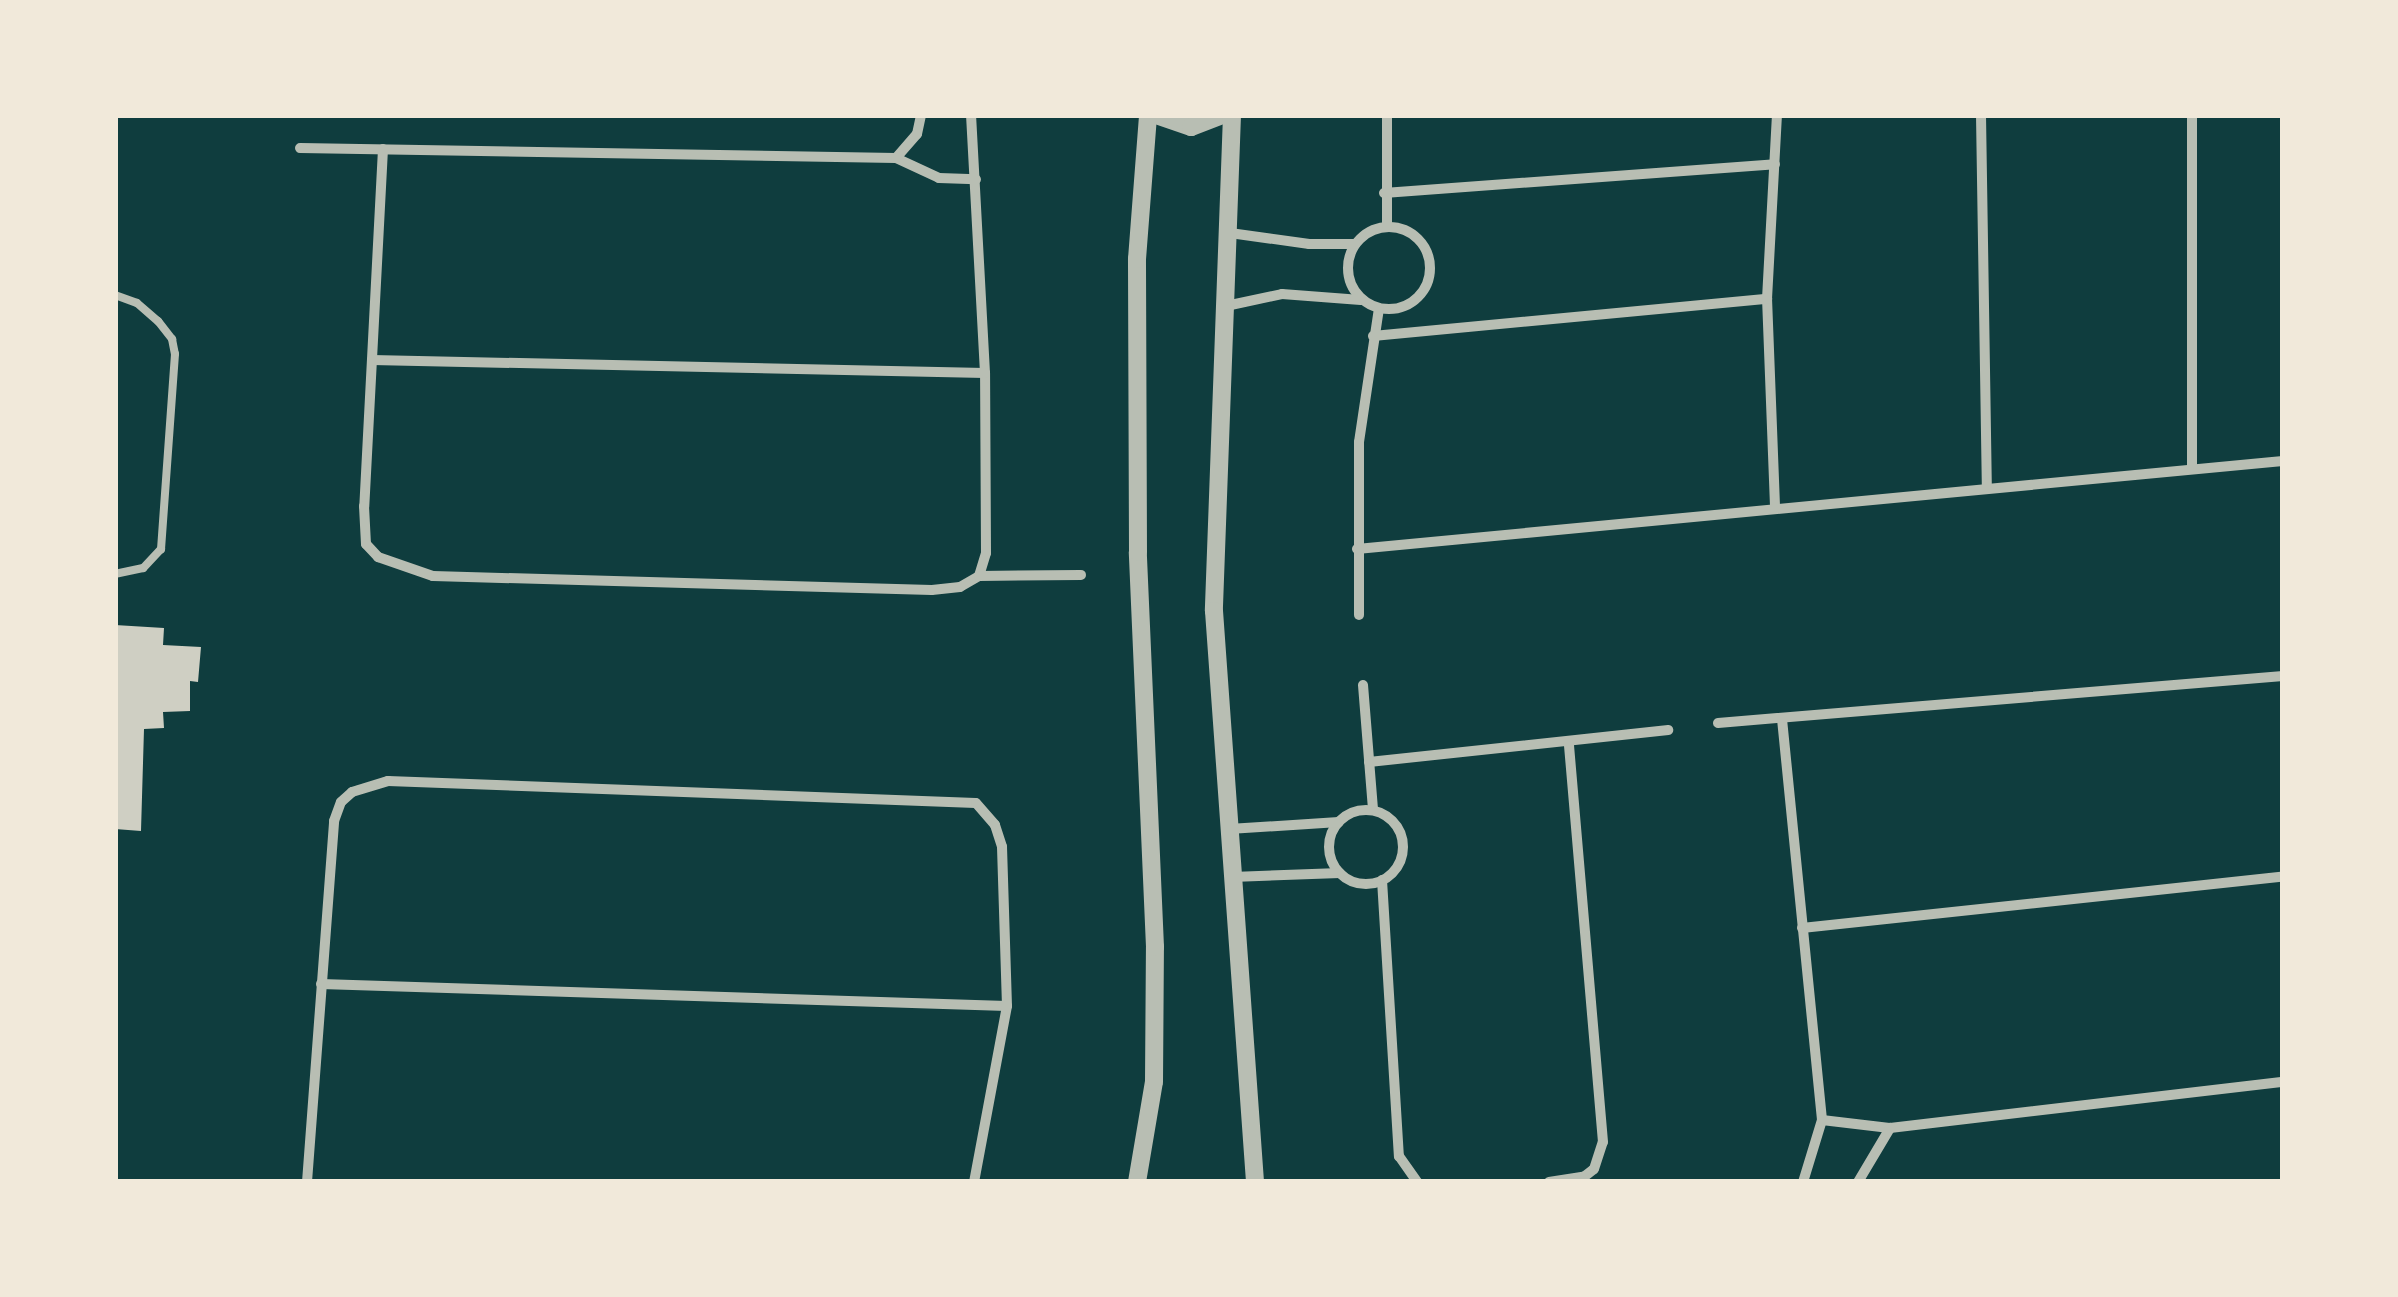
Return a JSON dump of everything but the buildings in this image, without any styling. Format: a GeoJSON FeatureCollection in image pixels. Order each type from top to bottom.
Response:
{"type":"FeatureCollection","features":[{"type":"Feature","properties":{"kind":"street"},"geometry":{"type":"LineString","coordinates":[[896,158],[917,134],[922,115]]}},
{"type":"Feature","properties":{"kind":"street"},"geometry":{"type":"LineString","coordinates":[[971,115],[985,374],[988,524],[978,576]]}},
{"type":"Feature","properties":{"kind":"street"},"geometry":{"type":"LineString","coordinates":[[1137,1182],[1154,1063],[1155,947],[1138,552],[1137,259],[1148,115]]}},
{"type":"Feature","properties":{"kind":"street"},"geometry":{"type":"LineString","coordinates":[[1156,115],[1191,127],[1223,115]]}},
{"type":"Feature","properties":{"kind":"street"},"geometry":{"type":"LineString","coordinates":[[1232,115],[1214,612],[1255,1182]]}},
{"type":"Feature","properties":{"kind":"street"},"geometry":{"type":"LineString","coordinates":[[1387,115],[1387,227]]}},
{"type":"Feature","properties":{"kind":"street"},"geometry":{"type":"LineString","coordinates":[[1775,506],[1766,299],[1776,115]]}},
{"type":"Feature","properties":{"kind":"street"},"geometry":{"type":"LineString","coordinates":[[1982,115],[1987,487]]}},
{"type":"Feature","properties":{"kind":"street"},"geometry":{"type":"LineString","coordinates":[[2192,115],[2192,468]]}},
{"type":"Feature","properties":{"kind":"street"},"geometry":{"type":"LineString","coordinates":[[300,148],[896,158],[939,178],[976,179]]}},
{"type":"Feature","properties":{"kind":"street"},"geometry":{"type":"LineString","coordinates":[[384,149],[366,544],[378,558],[433,576],[932,590],[960,587],[978,576],[1081,575]]}},
{"type":"Feature","properties":{"kind":"street"},"geometry":{"type":"LineString","coordinates":[[1384,193],[1775,164]]}},
{"type":"Feature","properties":{"kind":"street"},"geometry":{"type":"LineString","coordinates":[[1226,306],[1282,294],[1362,300],[1379,308],[1403,308],[1423,292],[1430,267],[1422,243],[1400,228],[1387,227],[1364,235],[1355,244],[1347,267],[1354,291],[1362,300]]}},
{"type":"Feature","properties":{"kind":"street"},"geometry":{"type":"LineString","coordinates":[[1230,233],[1309,244],[1355,244]]}},
{"type":"Feature","properties":{"kind":"street"},"geometry":{"type":"LineString","coordinates":[[1373,336],[1766,299]]}},
{"type":"Feature","properties":{"kind":"street"},"geometry":{"type":"LineString","coordinates":[[1358,615],[1358,442],[1379,308]]}},
{"type":"Feature","properties":{"kind":"street"},"geometry":{"type":"LineString","coordinates":[[372,360],[985,374]]}},
{"type":"Feature","properties":{"kind":"street"},"geometry":{"type":"LineString","coordinates":[[1357,549],[1775,506],[2283,461]]}},
{"type":"Feature","properties":{"kind":"street"},"geometry":{"type":"LineString","coordinates":[[1718,723],[2283,676]]}},
{"type":"Feature","properties":{"kind":"street"},"geometry":{"type":"LineString","coordinates":[[1362,685],[1374,810]]}},
{"type":"Feature","properties":{"kind":"street"},"geometry":{"type":"LineString","coordinates":[[1782,720],[1822,1120],[1803,1182]]}},
{"type":"Feature","properties":{"kind":"street"},"geometry":{"type":"LineString","coordinates":[[1369,762],[1668,730]]}},
{"type":"Feature","properties":{"kind":"street"},"geometry":{"type":"LineString","coordinates":[[1549,1182],[1586,1176],[1594,1169],[1602,1142],[1569,742]]}},
{"type":"Feature","properties":{"kind":"street"},"geometry":{"type":"LineString","coordinates":[[307,1182],[334,820],[341,802],[352,792],[388,781],[976,803],[995,825],[1002,847],[1006,1006],[974,1182]]}},
{"type":"Feature","properties":{"kind":"street"},"geometry":{"type":"LineString","coordinates":[[1232,877],[1340,873],[1360,883],[1382,880],[1399,864],[1403,842],[1394,822],[1374,810],[1350,814],[1340,822],[1330,842],[1340,873]]}},
{"type":"Feature","properties":{"kind":"street"},"geometry":{"type":"LineString","coordinates":[[1228,829],[1340,822]]}},
{"type":"Feature","properties":{"kind":"street"},"geometry":{"type":"LineString","coordinates":[[1802,928],[2283,877]]}},
{"type":"Feature","properties":{"kind":"street"},"geometry":{"type":"LineString","coordinates":[[1382,880],[1399,1156],[1417,1182]]}},
{"type":"Feature","properties":{"kind":"street"},"geometry":{"type":"LineString","coordinates":[[321,984],[1006,1006]]}},
{"type":"Feature","properties":{"kind":"street"},"geometry":{"type":"LineString","coordinates":[[1822,1120],[1890,1128],[2283,1082]]}},
{"type":"Feature","properties":{"kind":"street"},"geometry":{"type":"LineString","coordinates":[[1858,1182],[1890,1128]]}},
{"type":"Feature","properties":{"kind":"lane"},"geometry":{"type":"LineString","coordinates":[[115,295],[137,302],[166,329],[175,354],[162,549],[143,568],[115,574]]}}]}
